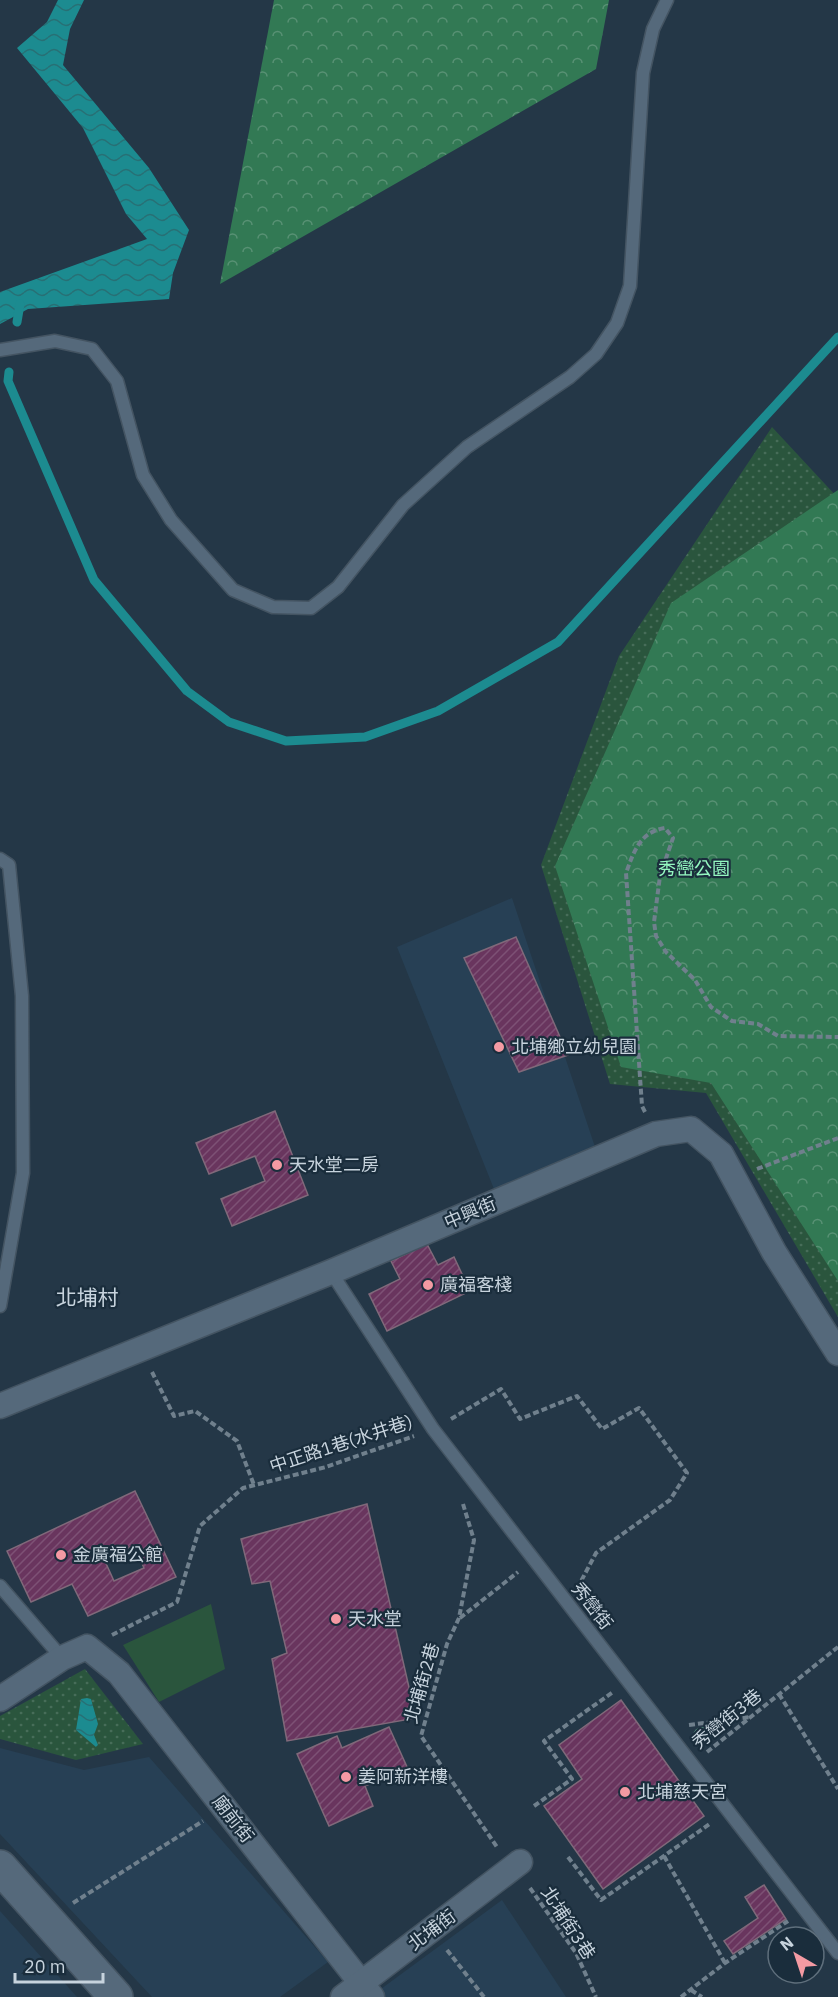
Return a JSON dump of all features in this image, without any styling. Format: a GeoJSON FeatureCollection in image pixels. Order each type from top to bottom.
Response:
{"type":"FeatureCollection","features":[{"type":"Feature","properties":{"kind":"street","name":"中興街"},"geometry":{"type":"LineString","coordinates":[[0,1406],[332,1272],[656,1134],[691,1129],[721,1154],[774,1252],[838,1353]]}},
{"type":"Feature","properties":{"kind":"street"},"geometry":{"type":"LineString","coordinates":[[0,1699],[62,1658],[87,1647]]}},
{"type":"Feature","properties":{"kind":"street","name":"廟前街"},"geometry":{"type":"LineString","coordinates":[[87,1647],[119,1673],[224,1807],[359,1992]]}},
{"type":"Feature","properties":{"kind":"street","name":"北埔街"},"geometry":{"type":"LineString","coordinates":[[359,1992],[431,1930],[516,1865]]}},
{"type":"Feature","properties":{"kind":"street"},"geometry":{"type":"LineString","coordinates":[[0,1867],[116,1997]]}},
{"type":"Feature","properties":{"kind":"lane"},"geometry":{"type":"LineString","coordinates":[[0,350],[55,340],[92,349],[117,381],[143,475],[171,520],[232,590],[273,607],[310,608],[338,587],[403,505],[467,447],[570,377],[596,354],[617,322],[630,286],[643,73],[653,29],[667,0]]}},
{"type":"Feature","properties":{"kind":"lane"},"geometry":{"type":"LineString","coordinates":[[0,859],[9,865],[22,996],[23,1173],[0,1306]]}},
{"type":"Feature","properties":{"kind":"lane","name":"秀巒街"},"geometry":{"type":"LineString","coordinates":[[332,1272],[433,1430],[838,1953]]}},
{"type":"Feature","properties":{"kind":"lane"},"geometry":{"type":"LineString","coordinates":[[0,1586],[62,1658]]}},
{"type":"Feature","properties":{"kind":"path"},"geometry":{"type":"LineString","coordinates":[[656,1134],[642,1106],[626,873],[637,843],[653,830],[665,828],[673,838],[660,876],[654,922],[657,936],[666,952],[694,980],[711,1006],[732,1021],[758,1024],[778,1035],[838,1037]]}},
{"type":"Feature","properties":{"kind":"path"},"geometry":{"type":"LineString","coordinates":[[734,1178],[838,1138]]}},
{"type":"Feature","properties":{"kind":"path"},"geometry":{"type":"LineString","coordinates":[[141,1349],[174,1416],[195,1411],[237,1441],[254,1485]]}},
{"type":"Feature","properties":{"kind":"path","name":"中正路1巷(水井巷)"},"geometry":{"type":"LineString","coordinates":[[87,1647],[177,1602],[200,1526],[243,1488],[326,1467],[433,1430],[501,1389],[520,1419],[577,1395],[602,1429],[639,1408],[687,1473],[670,1500],[596,1553],[569,1605]]}},
{"type":"Feature","properties":{"kind":"path","name":"北埔街2巷"},"geometry":{"type":"LineString","coordinates":[[480,1490],[463,1504],[474,1540],[459,1618],[447,1644],[421,1736],[516,1865]]}},
{"type":"Feature","properties":{"kind":"path"},"geometry":{"type":"LineString","coordinates":[[459,1618],[533,1560]]}},
{"type":"Feature","properties":{"kind":"path","name":"秀巒街3巷"},"geometry":{"type":"LineString","coordinates":[[692,1764],[838,1647]]}},
{"type":"Feature","properties":{"kind":"path"},"geometry":{"type":"LineString","coordinates":[[534,1806],[572,1779],[544,1741],[628,1681]]}},
{"type":"Feature","properties":{"kind":"path","name":"秀巒街3巷"},"geometry":{"type":"LineString","coordinates":[[779,1694],[838,1789]]}},
{"type":"Feature","properties":{"kind":"path"},"geometry":{"type":"LineString","coordinates":[[665,1729],[752,1716]]}},
{"type":"Feature","properties":{"kind":"path"},"geometry":{"type":"LineString","coordinates":[[47,1920],[224,1807]]}},
{"type":"Feature","properties":{"kind":"path"},"geometry":{"type":"LineString","coordinates":[[568,1857],[601,1900],[728,1811]]}},
{"type":"Feature","properties":{"kind":"path"},"geometry":{"type":"LineString","coordinates":[[664,1856],[725,1963]]}},
{"type":"Feature","properties":{"kind":"path","name":"北埔街3巷"},"geometry":{"type":"LineString","coordinates":[[516,1865],[576,1953],[596,1997]]}},
{"type":"Feature","properties":{"kind":"path"},"geometry":{"type":"LineString","coordinates":[[681,1997],[725,1963],[805,1910]]}},
{"type":"Feature","properties":{"kind":"path"},"geometry":{"type":"LineString","coordinates":[[431,1930],[484,1997]]}},
{"type":"Feature","properties":{"kind":"path"},"geometry":{"type":"LineString","coordinates":[[691,1990],[702,1997]]}},
{"type":"Feature","properties":{"kind":"shaded area","name":"北埔鄉立幼兒園"},"geometry":{"type":"Polygon","coordinates":[[[512,898],[595,1147],[494,1189],[397,947],[512,898]]]}},
{"type":"Feature","properties":{"kind":"shaded area"},"geometry":{"type":"Polygon","coordinates":[[[0,1748],[84,1770],[149,1757],[328,1962],[280,1997],[152,1997],[0,1834],[0,1748]]]}},
{"type":"Feature","properties":{"kind":"shaded area"},"geometry":{"type":"Polygon","coordinates":[[[502,1900],[566,1997],[370,1997],[502,1900]]]}},
{"type":"Feature","properties":{"kind":"shaded area"},"geometry":{"type":"Polygon","coordinates":[[[0,1911],[77,1997],[0,1997],[0,1911]]]}},
{"type":"Feature","properties":{"kind":"green space"},"geometry":{"type":"Polygon","coordinates":[[[274,0],[609,0],[596,69],[220,284],[274,0]]]}},
{"type":"Feature","properties":{"kind":"green space","name":"秀巒公園"},"geometry":{"type":"Polygon","coordinates":[[[772,427],[838,498],[838,1317],[706,1093],[610,1084],[541,865],[619,656],[772,427]]]}},
{"type":"Feature","properties":{"kind":"green space","name":"秀巒公園"},"geometry":{"type":"Polygon","coordinates":[[[838,490],[838,1281],[711,1083],[621,1067],[555,866],[671,603],[838,490]]]}},
{"type":"Feature","properties":{"kind":"green space"},"geometry":{"type":"Polygon","coordinates":[[[211,1604],[225,1669],[159,1702],[123,1645],[211,1604]]]}},
{"type":"Feature","properties":{"kind":"green space"},"geometry":{"type":"Polygon","coordinates":[[[85,1669],[143,1744],[76,1760],[0,1739],[0,1716],[85,1669]]]}},
{"type":"Feature","properties":{"kind":"water"},"geometry":{"type":"Polygon","coordinates":[[[58,0],[84,0],[70,29],[63,65],[149,168],[189,230],[173,273],[169,299],[28,309],[0,324],[0,292],[147,239],[126,214],[83,128],[17,48],[47,22],[58,0]]]}},
{"type":"Feature","properties":{"kind":"water"},"geometry":{"type":"Polygon","coordinates":[[[81,1699],[91,1699],[98,1724],[94,1735],[98,1745],[96,1747],[76,1730],[81,1699]]]}},
{"type":"Feature","properties":{"kind":"building"},"geometry":{"type":"Polygon","coordinates":[[[516,937],[568,1055],[519,1072],[464,958],[516,937]]]}},
{"type":"Feature","properties":{"kind":"building","name":"天水堂二房"},"geometry":{"type":"Polygon","coordinates":[[[275,1111],[308,1195],[232,1226],[221,1199],[265,1181],[255,1156],[209,1174],[196,1143],[275,1111]]]}},
{"type":"Feature","properties":{"kind":"building","name":"廣福客棧"},"geometry":{"type":"Polygon","coordinates":[[[427,1244],[438,1265],[454,1257],[470,1291],[387,1331],[369,1294],[400,1279],[391,1261],[427,1244]]]}},
{"type":"Feature","properties":{"kind":"building","name":"金廣福公館"},"geometry":{"type":"Polygon","coordinates":[[[135,1491],[176,1577],[88,1616],[72,1584],[31,1602],[7,1551],[135,1491]],[[134,1545],[104,1559],[114,1581],[144,1568],[134,1545]]]}},
{"type":"Feature","properties":{"kind":"building","name":"天水堂"},"geometry":{"type":"Polygon","coordinates":[[[367,1504],[416,1718],[287,1741],[272,1659],[287,1653],[270,1581],[252,1584],[241,1539],[367,1504]]]}},
{"type":"Feature","properties":{"kind":"building","name":"北埔慈天宮"},"geometry":{"type":"Polygon","coordinates":[[[621,1700],[704,1816],[603,1889],[544,1806],[582,1779],[559,1745],[621,1700]]]}},
{"type":"Feature","properties":{"kind":"building","name":"姜阿新洋樓"},"geometry":{"type":"Polygon","coordinates":[[[389,1727],[407,1767],[365,1786],[373,1806],[329,1826],[297,1754],[337,1736],[342,1748],[389,1727]]]}},
{"type":"Feature","properties":{"kind":"building"},"geometry":{"type":"Polygon","coordinates":[[[764,1885],[786,1919],[777,1925],[766,1925],[766,1932],[733,1954],[724,1941],[758,1918],[745,1897],[764,1885]]]}},
{"type":"Feature","properties":{"kind":"waterway"},"geometry":{"type":"LineString","coordinates":[[17,322],[20,304]]}},
{"type":"Feature","properties":{"kind":"waterway"},"geometry":{"type":"LineString","coordinates":[[9,372],[8,381],[94,580],[187,691],[229,722],[286,741],[365,737],[438,711],[558,642],[838,337]]}},
{"type":"Feature","properties":{"kind":"place","name":"北埔鄉立幼兒園"},"geometry":{"type":"Point","coordinates":[499,1047]}},
{"type":"Feature","properties":{"kind":"place","name":"天水堂二房"},"geometry":{"type":"Point","coordinates":[277,1165]}},
{"type":"Feature","properties":{"kind":"place","name":"廣福客棧"},"geometry":{"type":"Point","coordinates":[428,1285]}},
{"type":"Feature","properties":{"kind":"place","name":"金廣福公館"},"geometry":{"type":"Point","coordinates":[61,1555]}},
{"type":"Feature","properties":{"kind":"place","name":"天水堂"},"geometry":{"type":"Point","coordinates":[336,1619]}},
{"type":"Feature","properties":{"kind":"place","name":"姜阿新洋樓"},"geometry":{"type":"Point","coordinates":[346,1777]}},
{"type":"Feature","properties":{"kind":"place","name":"北埔慈天宮"},"geometry":{"type":"Point","coordinates":[625,1792]}},
{"type":"Feature","properties":{"kind":"district","name":"北埔村"},"geometry":{"type":"Point","coordinates":[87,1298]}}]}
